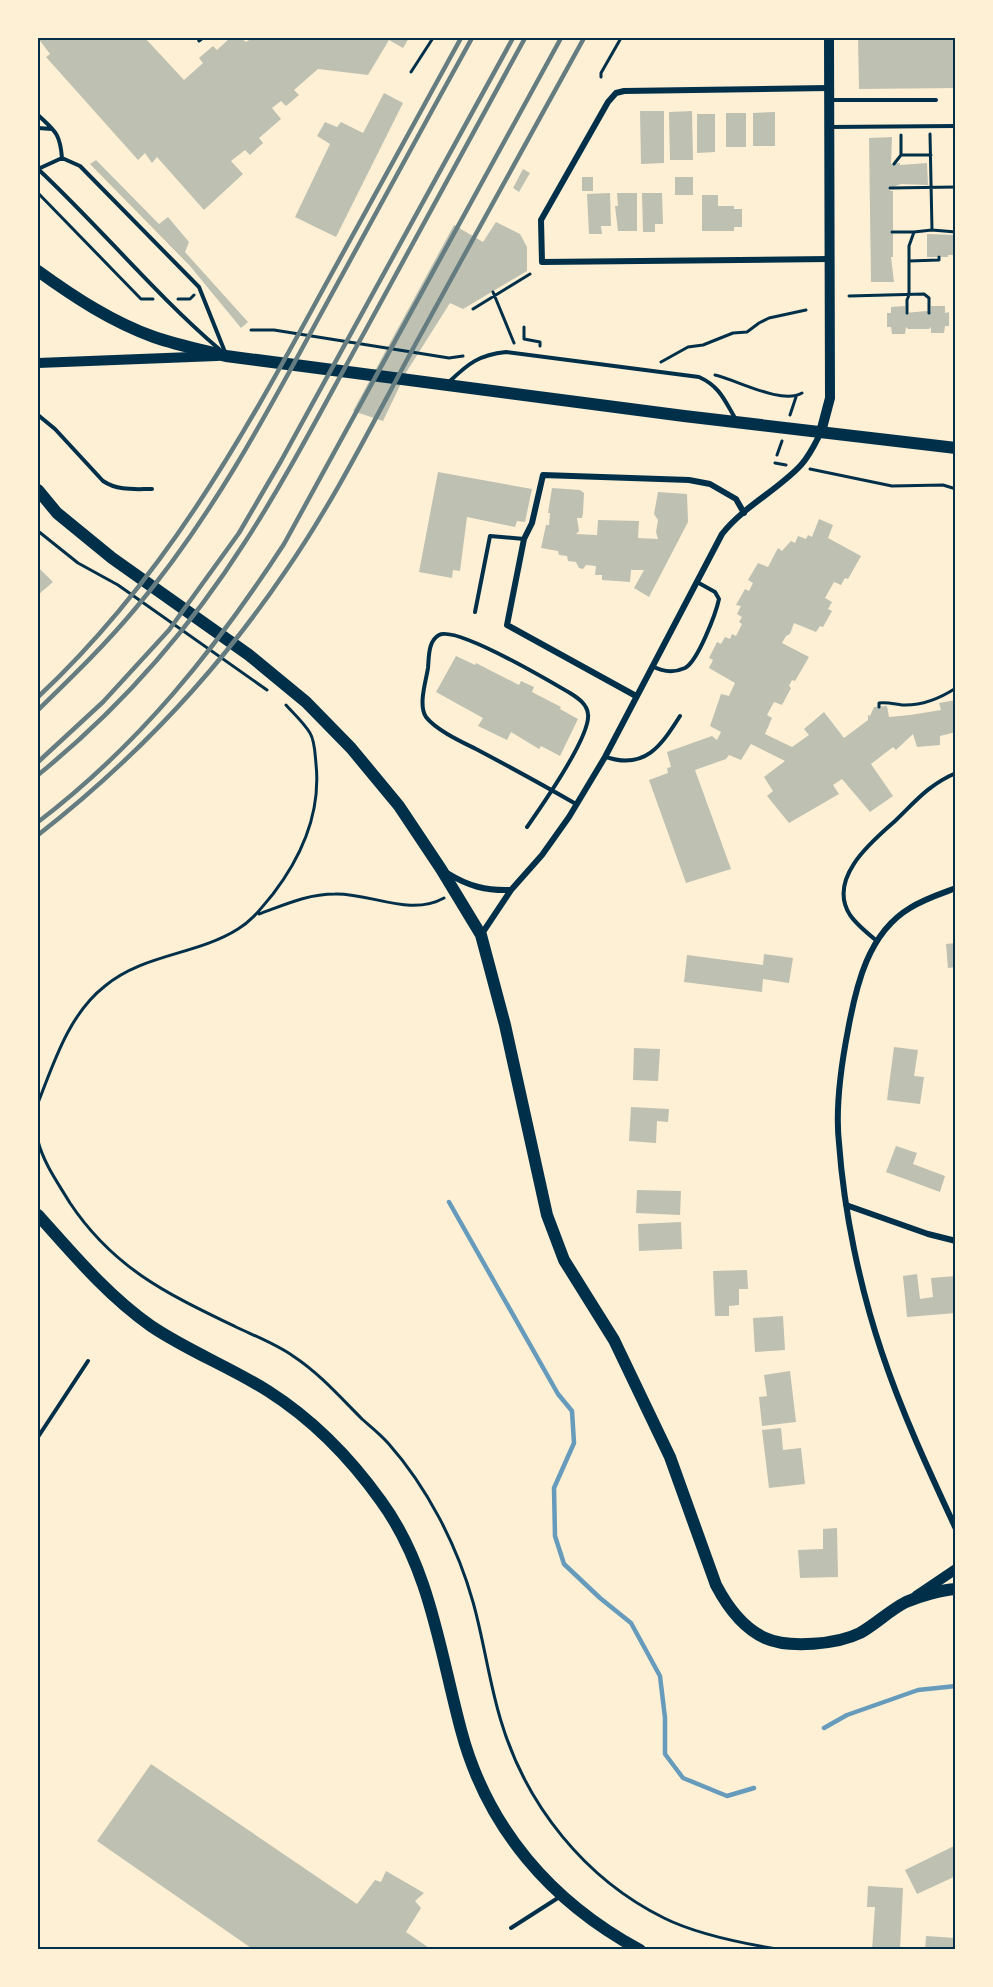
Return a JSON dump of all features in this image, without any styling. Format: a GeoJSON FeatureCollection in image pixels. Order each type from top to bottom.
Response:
{"type":"FeatureCollection","features":[{"type":"Feature","properties":{"kind":"main road"},"geometry":{"type":"LineString","coordinates":[[38,271],[94,309],[130,327],[154,337],[226,356],[956,448]]}},
{"type":"Feature","properties":{"kind":"main road"},"geometry":{"type":"LineString","coordinates":[[38,490],[57,513],[112,558],[249,655],[306,702],[351,748],[399,806],[441,869],[481,935],[505,1025],[548,1215],[564,1260],[614,1340],[670,1457],[716,1585],[733,1612],[766,1639],[816,1644],[860,1633],[906,1602],[956,1589]]}},
{"type":"Feature","properties":{"kind":"main road"},"geometry":{"type":"LineString","coordinates":[[38,1215],[92,1275],[125,1305],[178,1343],[229,1369],[290,1406],[331,1443],[368,1484],[397,1526],[419,1573],[434,1618],[469,1759],[504,1829],[526,1861],[561,1896],[586,1917],[640,1950]]}},
{"type":"Feature","properties":{"kind":"street"},"geometry":{"type":"LineString","coordinates":[[481,935],[511,890],[542,855],[577,804],[605,757],[722,534],[731,522],[799,467],[821,432],[830,398],[829,38]]}},
{"type":"Feature","properties":{"kind":"street"},"geometry":{"type":"LineString","coordinates":[[828,94],[624,91],[616,93],[608,102],[542,220],[542,262],[829,259]]}},
{"type":"Feature","properties":{"kind":"street"},"geometry":{"type":"LineString","coordinates":[[38,363],[226,356]]}},
{"type":"Feature","properties":{"kind":"street"},"geometry":{"type":"LineString","coordinates":[[636,696],[507,625],[524,539],[532,524],[543,475],[700,482],[710,484],[736,499],[744,513]]}},
{"type":"Feature","properties":{"kind":"street"},"geometry":{"type":"LineString","coordinates":[[441,869],[464,884],[477,888],[511,890]]}},
{"type":"Feature","properties":{"kind":"street"},"geometry":{"type":"LineString","coordinates":[[956,888],[908,909],[886,928],[871,950],[851,1014],[841,1082],[838,1142],[846,1205],[857,1261],[882,1352],[927,1468],[956,1529]]}},
{"type":"Feature","properties":{"kind":"street"},"geometry":{"type":"LineString","coordinates":[[846,1205],[928,1234],[956,1240]]}},
{"type":"Feature","properties":{"kind":"street"},"geometry":{"type":"LineString","coordinates":[[906,1602],[956,1569]]}},
{"type":"Feature","properties":{"kind":"lane"},"geometry":{"type":"LineString","coordinates":[[828,94],[936,100]]}},
{"type":"Feature","properties":{"kind":"lane"},"geometry":{"type":"LineString","coordinates":[[38,116],[53,129],[61,142],[62,158]]}},
{"type":"Feature","properties":{"kind":"lane"},"geometry":{"type":"LineString","coordinates":[[829,127],[956,126]]}},
{"type":"Feature","properties":{"kind":"lane"},"geometry":{"type":"LineString","coordinates":[[38,128],[53,129]]}},
{"type":"Feature","properties":{"kind":"lane"},"geometry":{"type":"LineString","coordinates":[[62,158],[80,166],[199,287],[226,356],[181,317],[78,207],[38,169],[62,158]]}},
{"type":"Feature","properties":{"kind":"lane"},"geometry":{"type":"LineString","coordinates":[[446,385],[476,359],[506,352],[699,377],[718,389],[737,421]]}},
{"type":"Feature","properties":{"kind":"lane"},"geometry":{"type":"LineString","coordinates":[[38,415],[55,429],[102,481],[112,487],[152,489]]}},
{"type":"Feature","properties":{"kind":"lane"},"geometry":{"type":"LineString","coordinates":[[475,612],[490,536],[524,539]]}},
{"type":"Feature","properties":{"kind":"lane"},"geometry":{"type":"LineString","coordinates":[[652,666],[661,671],[678,669],[686,667],[695,657],[715,614],[719,599],[715,592],[697,582]]}},
{"type":"Feature","properties":{"kind":"lane"},"geometry":{"type":"LineString","coordinates":[[527,827],[552,790],[572,758],[588,723],[587,709],[581,700],[470,640],[445,633],[438,635],[431,644],[423,705],[426,717],[456,738],[552,790],[577,804]]}},
{"type":"Feature","properties":{"kind":"lane"},"geometry":{"type":"LineString","coordinates":[[605,757],[630,762],[643,758],[662,743],[680,716]]}},
{"type":"Feature","properties":{"kind":"lane"},"geometry":{"type":"LineString","coordinates":[[877,941],[863,930],[849,913],[845,892],[850,870],[870,842],[923,793],[932,785],[956,773]]}},
{"type":"Feature","properties":{"kind":"lane"},"geometry":{"type":"LineString","coordinates":[[38,1437],[88,1360]]}},
{"type":"Feature","properties":{"kind":"lane"},"geometry":{"type":"LineString","coordinates":[[510,1928],[561,1896]]}},
{"type":"Feature","properties":{"kind":"path"},"geometry":{"type":"LineString","coordinates":[[198,38],[199,41],[203,38]]}},
{"type":"Feature","properties":{"kind":"path"},"geometry":{"type":"LineString","coordinates":[[411,72],[433,38]]}},
{"type":"Feature","properties":{"kind":"path"},"geometry":{"type":"LineString","coordinates":[[601,77],[621,38]]}},
{"type":"Feature","properties":{"kind":"path"},"geometry":{"type":"LineString","coordinates":[[894,164],[901,154],[901,126]]}},
{"type":"Feature","properties":{"kind":"path"},"geometry":{"type":"LineString","coordinates":[[930,126],[932,230]]}},
{"type":"Feature","properties":{"kind":"path"},"geometry":{"type":"LineString","coordinates":[[901,154],[931,154]]}},
{"type":"Feature","properties":{"kind":"path"},"geometry":{"type":"LineString","coordinates":[[891,188],[956,187]]}},
{"type":"Feature","properties":{"kind":"path"},"geometry":{"type":"LineString","coordinates":[[38,193],[141,299]]}},
{"type":"Feature","properties":{"kind":"path"},"geometry":{"type":"LineString","coordinates":[[892,232],[956,231]]}},
{"type":"Feature","properties":{"kind":"path"},"geometry":{"type":"LineString","coordinates":[[907,313],[909,246],[914,232]]}},
{"type":"Feature","properties":{"kind":"path"},"geometry":{"type":"LineString","coordinates":[[909,261],[939,260],[939,257]]}},
{"type":"Feature","properties":{"kind":"path"},"geometry":{"type":"LineString","coordinates":[[473,309],[530,274]]}},
{"type":"Feature","properties":{"kind":"path"},"geometry":{"type":"LineString","coordinates":[[493,292],[515,345],[506,345]]}},
{"type":"Feature","properties":{"kind":"path"},"geometry":{"type":"LineString","coordinates":[[849,296],[924,294],[929,298],[929,313]]}},
{"type":"Feature","properties":{"kind":"path"},"geometry":{"type":"LineString","coordinates":[[655,366],[688,347],[703,345],[733,333],[747,332],[759,322],[769,318],[806,310]]}},
{"type":"Feature","properties":{"kind":"path"},"geometry":{"type":"LineString","coordinates":[[524,327],[524,339],[540,342],[540,348]]}},
{"type":"Feature","properties":{"kind":"path"},"geometry":{"type":"LineString","coordinates":[[251,330],[274,330],[449,358],[474,353]]}},
{"type":"Feature","properties":{"kind":"path"},"geometry":{"type":"LineString","coordinates":[[822,472],[892,486],[944,485],[956,489]]}},
{"type":"Feature","properties":{"kind":"path"},"geometry":{"type":"LineString","coordinates":[[38,531],[78,563],[118,585],[270,691]]}},
{"type":"Feature","properties":{"kind":"path"},"geometry":{"type":"LineString","coordinates":[[879,706],[879,703],[885,702],[904,705],[926,704],[956,688]]}},
{"type":"Feature","properties":{"kind":"path"},"geometry":{"type":"LineString","coordinates":[[38,1103],[62,1043],[91,998],[126,972],[148,962],[224,937],[239,928],[257,914],[278,888],[297,858],[308,833],[315,808],[318,778],[311,734],[279,698]]}},
{"type":"Feature","properties":{"kind":"path"},"geometry":{"type":"LineString","coordinates":[[257,914],[297,899],[333,894],[367,896],[412,906],[441,900]]}},
{"type":"Feature","properties":{"kind":"building"},"geometry":{"type":"Polygon","coordinates":[[[38,38],[145,38],[184,80],[203,63],[199,58],[213,46],[217,50],[230,38],[241,38],[246,42],[252,38],[409,38],[403,48],[389,40],[368,75],[318,69],[294,90],[299,95],[286,106],[281,101],[272,108],[281,119],[259,138],[263,143],[250,155],[245,150],[231,161],[243,174],[204,210],[157,157],[152,163],[145,153],[138,160],[46,57],[50,54],[38,38]]]}},
{"type":"Feature","properties":{"kind":"building"},"geometry":{"type":"Polygon","coordinates":[[[858,38],[956,38],[956,88],[859,89],[858,38]]]}},
{"type":"Feature","properties":{"kind":"building"},"geometry":{"type":"Polygon","coordinates":[[[384,93],[403,103],[336,237],[295,217],[330,144],[317,136],[325,122],[337,127],[341,122],[363,133],[384,93]]]}},
{"type":"Feature","properties":{"kind":"building"},"geometry":{"type":"Polygon","coordinates":[[[640,111],[664,111],[664,163],[641,164],[640,111]]]}},
{"type":"Feature","properties":{"kind":"building"},"geometry":{"type":"Polygon","coordinates":[[[692,111],[693,160],[670,160],[669,112],[692,111]]]}},
{"type":"Feature","properties":{"kind":"building"},"geometry":{"type":"Polygon","coordinates":[[[775,112],[775,146],[753,146],[753,113],[775,112]]]}},
{"type":"Feature","properties":{"kind":"building"},"geometry":{"type":"Polygon","coordinates":[[[726,113],[746,113],[746,147],[726,147],[726,113]]]}},
{"type":"Feature","properties":{"kind":"building"},"geometry":{"type":"Polygon","coordinates":[[[697,114],[715,114],[715,152],[697,153],[697,114]]]}},
{"type":"Feature","properties":{"kind":"building"},"geometry":{"type":"Polygon","coordinates":[[[892,137],[891,164],[927,163],[928,185],[901,184],[890,188],[890,191],[893,191],[893,257],[891,257],[894,282],[871,282],[869,138],[892,137]]]}},
{"type":"Feature","properties":{"kind":"building"},"geometry":{"type":"Polygon","coordinates":[[[96,160],[159,224],[168,217],[189,242],[185,252],[248,322],[241,328],[190,266],[90,164],[96,160]]]}},
{"type":"Feature","properties":{"kind":"building"},"geometry":{"type":"Polygon","coordinates":[[[523,169],[530,173],[519,192],[513,188],[523,169]]]}},
{"type":"Feature","properties":{"kind":"building"},"geometry":{"type":"Polygon","coordinates":[[[582,177],[593,177],[593,191],[582,191],[582,177]]]}},
{"type":"Feature","properties":{"kind":"building"},"geometry":{"type":"Polygon","coordinates":[[[675,177],[693,177],[693,195],[675,195],[675,177]]]}},
{"type":"Feature","properties":{"kind":"building"},"geometry":{"type":"Polygon","coordinates":[[[610,193],[611,226],[601,226],[602,234],[589,234],[587,194],[610,193]]]}},
{"type":"Feature","properties":{"kind":"building"},"geometry":{"type":"Polygon","coordinates":[[[617,193],[637,193],[637,231],[618,231],[615,206],[618,206],[617,193]]]}},
{"type":"Feature","properties":{"kind":"building"},"geometry":{"type":"Polygon","coordinates":[[[642,193],[662,193],[663,224],[655,224],[655,232],[643,232],[642,193]]]}},
{"type":"Feature","properties":{"kind":"building"},"geometry":{"type":"Polygon","coordinates":[[[702,195],[718,195],[718,206],[734,206],[734,209],[742,209],[742,227],[734,227],[734,231],[702,231],[702,195]]]}},
{"type":"Feature","properties":{"kind":"building"},"geometry":{"type":"Polygon","coordinates":[[[496,222],[520,234],[527,247],[527,271],[463,309],[450,303],[407,371],[383,421],[353,411],[454,225],[483,242],[496,222]]]}},
{"type":"Feature","properties":{"kind":"building"},"geometry":{"type":"Polygon","coordinates":[[[927,234],[956,235],[956,257],[948,255],[948,257],[927,257],[927,234]]]}},
{"type":"Feature","properties":{"kind":"building"},"geometry":{"type":"Polygon","coordinates":[[[905,306],[905,313],[931,312],[931,306],[945,306],[945,313],[949,312],[949,326],[945,326],[944,333],[931,333],[931,327],[929,329],[908,329],[906,327],[905,334],[892,334],[891,327],[887,327],[887,313],[891,313],[891,307],[905,306]]]}},
{"type":"Feature","properties":{"kind":"building"},"geometry":{"type":"Polygon","coordinates":[[[438,472],[532,489],[525,522],[517,521],[515,527],[467,517],[460,571],[453,570],[452,578],[419,572],[438,472]]]}},
{"type":"Feature","properties":{"kind":"building"},"geometry":{"type":"Polygon","coordinates":[[[552,488],[580,490],[584,493],[583,513],[582,518],[577,518],[579,531],[576,534],[597,535],[598,520],[639,521],[638,538],[658,539],[656,532],[658,520],[654,514],[658,492],[687,494],[688,522],[649,597],[634,588],[644,570],[631,570],[630,582],[602,580],[602,575],[595,575],[596,566],[586,565],[583,569],[579,568],[576,562],[568,561],[567,556],[559,555],[558,551],[541,548],[546,525],[549,525],[550,513],[548,513],[552,488]]]}},
{"type":"Feature","properties":{"kind":"building"},"geometry":{"type":"Polygon","coordinates":[[[819,519],[833,525],[828,538],[861,556],[848,579],[845,578],[841,585],[834,582],[825,598],[832,602],[828,609],[832,611],[823,627],[820,626],[816,632],[794,623],[790,634],[782,643],[809,657],[795,681],[792,680],[789,686],[791,688],[782,705],[774,702],[767,715],[772,718],[765,734],[792,747],[809,735],[804,729],[824,712],[844,738],[868,720],[868,715],[870,716],[874,707],[887,706],[889,717],[941,710],[939,703],[956,700],[956,732],[940,736],[940,745],[917,747],[913,734],[896,750],[893,747],[871,764],[893,796],[870,812],[842,779],[833,785],[839,794],[789,823],[767,796],[773,791],[764,777],[785,761],[751,744],[741,760],[729,755],[726,759],[695,770],[731,869],[686,883],[649,780],[668,773],[667,768],[671,767],[667,752],[712,736],[717,740],[721,732],[710,726],[721,694],[729,696],[735,683],[709,668],[713,660],[709,658],[717,642],[721,644],[725,637],[730,639],[732,634],[736,636],[742,624],[739,622],[742,617],[737,614],[741,606],[736,605],[745,589],[749,591],[753,583],[748,580],[758,563],[768,567],[778,548],[782,551],[791,541],[795,543],[798,536],[806,539],[808,535],[812,537],[819,519]]]}},
{"type":"Feature","properties":{"kind":"building"},"geometry":{"type":"Polygon","coordinates":[[[38,567],[53,582],[38,595],[38,567]]]}},
{"type":"Feature","properties":{"kind":"building"},"geometry":{"type":"Polygon","coordinates":[[[456,656],[475,665],[476,663],[519,685],[521,681],[534,687],[532,692],[578,719],[560,756],[541,746],[539,749],[511,732],[507,740],[478,726],[483,718],[436,692],[456,656]]]}},
{"type":"Feature","properties":{"kind":"building"},"geometry":{"type":"Polygon","coordinates":[[[956,943],[956,967],[948,968],[946,944],[956,943]]]}},
{"type":"Feature","properties":{"kind":"building"},"geometry":{"type":"Polygon","coordinates":[[[764,954],[793,958],[789,983],[763,979],[762,992],[684,982],[687,955],[763,965],[764,954]]]}},
{"type":"Feature","properties":{"kind":"building"},"geometry":{"type":"Polygon","coordinates":[[[894,1047],[918,1050],[914,1076],[924,1077],[920,1104],[887,1100],[894,1047]]]}},
{"type":"Feature","properties":{"kind":"building"},"geometry":{"type":"Polygon","coordinates":[[[634,1048],[660,1049],[658,1081],[633,1080],[634,1048]]]}},
{"type":"Feature","properties":{"kind":"building"},"geometry":{"type":"Polygon","coordinates":[[[631,1107],[669,1109],[668,1122],[657,1121],[656,1143],[629,1141],[631,1107]]]}},
{"type":"Feature","properties":{"kind":"building"},"geometry":{"type":"Polygon","coordinates":[[[896,1146],[917,1153],[913,1164],[945,1176],[940,1192],[886,1172],[896,1146]]]}},
{"type":"Feature","properties":{"kind":"building"},"geometry":{"type":"Polygon","coordinates":[[[637,1190],[681,1191],[680,1215],[636,1213],[637,1190]]]}},
{"type":"Feature","properties":{"kind":"building"},"geometry":{"type":"Polygon","coordinates":[[[681,1222],[682,1249],[639,1251],[638,1224],[681,1222]]]}},
{"type":"Feature","properties":{"kind":"building"},"geometry":{"type":"Polygon","coordinates":[[[747,1270],[748,1289],[739,1289],[739,1305],[729,1306],[729,1316],[715,1316],[713,1271],[747,1270]]]}},
{"type":"Feature","properties":{"kind":"building"},"geometry":{"type":"Polygon","coordinates":[[[917,1274],[920,1299],[933,1297],[931,1278],[956,1276],[956,1313],[907,1317],[903,1276],[917,1274]]]}},
{"type":"Feature","properties":{"kind":"building"},"geometry":{"type":"Polygon","coordinates":[[[783,1316],[785,1350],[755,1352],[753,1318],[783,1316]]]}},
{"type":"Feature","properties":{"kind":"building"},"geometry":{"type":"Polygon","coordinates":[[[790,1371],[796,1422],[762,1426],[759,1397],[767,1396],[764,1375],[790,1371]]]}},
{"type":"Feature","properties":{"kind":"building"},"geometry":{"type":"Polygon","coordinates":[[[781,1428],[783,1450],[801,1448],[805,1484],[769,1488],[762,1430],[781,1428]]]}},
{"type":"Feature","properties":{"kind":"building"},"geometry":{"type":"Polygon","coordinates":[[[837,1528],[838,1577],[800,1578],[798,1550],[823,1549],[823,1529],[837,1528]]]}},
{"type":"Feature","properties":{"kind":"building"},"geometry":{"type":"Polygon","coordinates":[[[151,1764],[357,1904],[375,1880],[381,1882],[386,1871],[424,1893],[415,1901],[421,1908],[406,1932],[432,1950],[254,1950],[97,1841],[151,1764]]]}},
{"type":"Feature","properties":{"kind":"building"},"geometry":{"type":"Polygon","coordinates":[[[956,1845],[956,1876],[917,1894],[905,1870],[956,1845]]]}},
{"type":"Feature","properties":{"kind":"building"},"geometry":{"type":"Polygon","coordinates":[[[868,1886],[903,1888],[900,1950],[872,1950],[875,1907],[867,1907],[868,1886]]]}},
{"type":"Feature","properties":{"kind":"building"},"geometry":{"type":"Polygon","coordinates":[[[926,1936],[956,1938],[956,1950],[925,1950],[926,1936]]]}},
{"type":"Feature","properties":{"kind":"waterway"},"geometry":{"type":"LineString","coordinates":[[449,1202],[558,1394],[572,1411],[574,1443],[554,1488],[555,1536],[564,1564],[631,1623],[660,1676],[665,1718],[665,1754],[683,1778],[727,1796],[754,1788]]}},
{"type":"Feature","properties":{"kind":"waterway"},"geometry":{"type":"LineString","coordinates":[[824,1728],[847,1715],[918,1690],[956,1686]]}},
{"type":"Feature","properties":{"kind":"railway"},"geometry":{"type":"LineString","coordinates":[[38,697],[83,652],[124,605],[196,507],[260,403],[461,38]]}},
{"type":"Feature","properties":{"kind":"railway"},"geometry":{"type":"LineString","coordinates":[[38,710],[135,609],[211,506],[276,396],[472,38]]}},
{"type":"Feature","properties":{"kind":"railway"},"geometry":{"type":"LineString","coordinates":[[38,762],[103,702],[169,630],[239,533],[281,461],[513,38]]}},
{"type":"Feature","properties":{"kind":"railway"},"geometry":{"type":"LineString","coordinates":[[38,775],[96,724],[150,667],[200,606],[245,542],[306,438],[525,38]]}},
{"type":"Feature","properties":{"kind":"railway"},"geometry":{"type":"LineString","coordinates":[[38,822],[75,792],[142,728],[202,658],[258,583],[284,544],[561,38]]}},
{"type":"Feature","properties":{"kind":"railway"},"geometry":{"type":"LineString","coordinates":[[38,835],[107,777],[172,714],[259,610],[304,544],[339,485],[584,38]]}}]}
